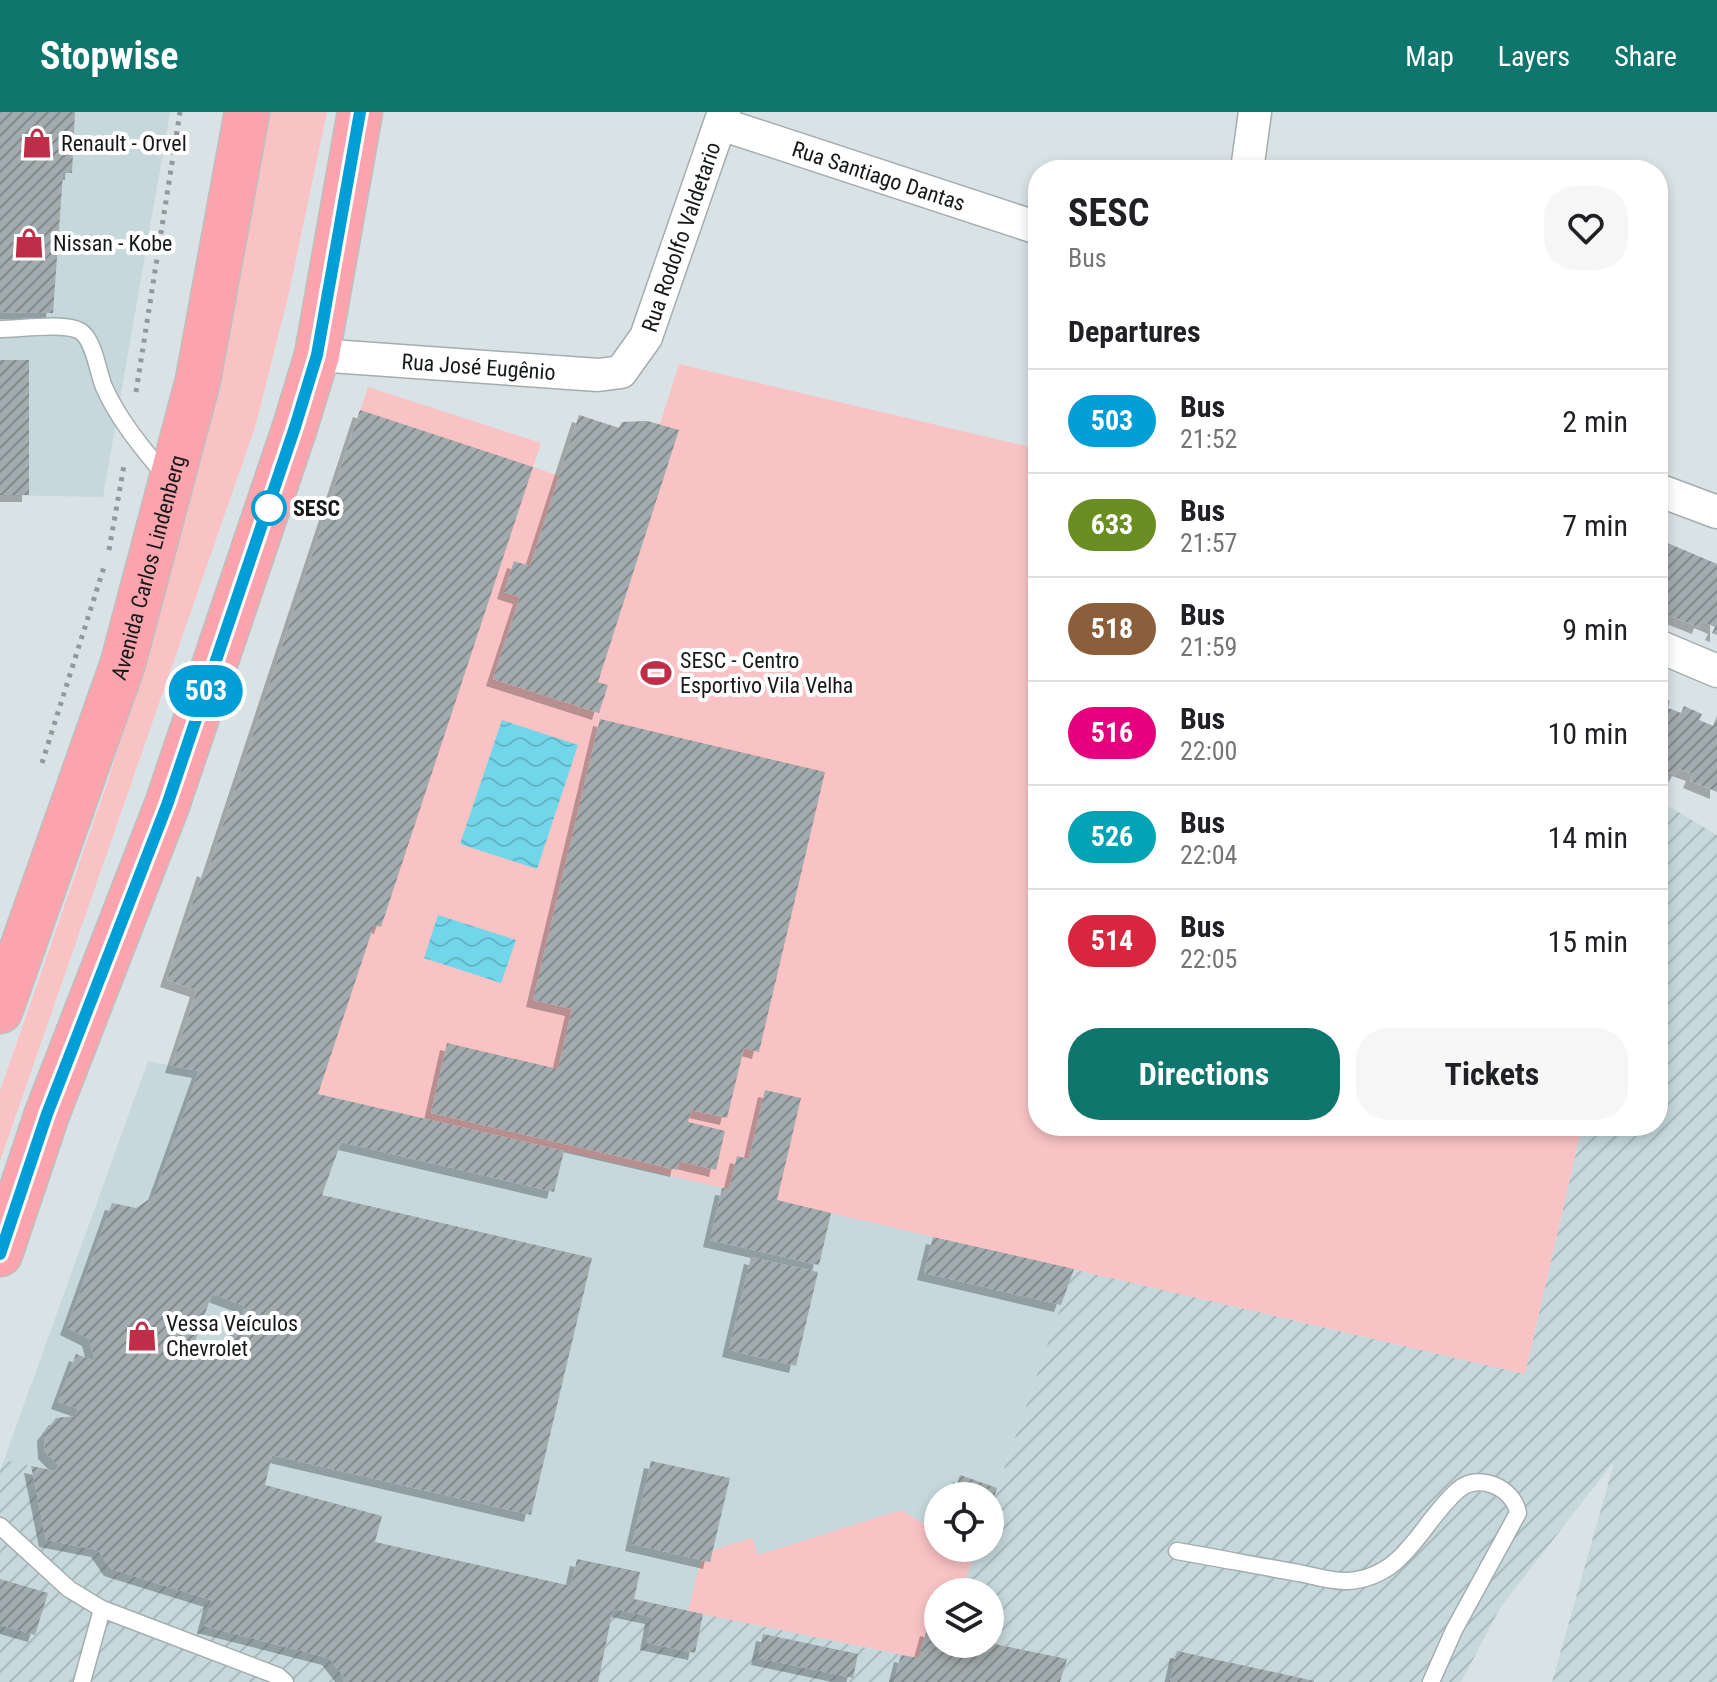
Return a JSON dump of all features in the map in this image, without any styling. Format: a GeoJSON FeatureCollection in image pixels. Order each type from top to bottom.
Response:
{"type":"FeatureCollection","features":[{"type":"Feature","properties":{"kind":"main road","name":"Avenida Carlos Lindenberg"},"geometry":{"type":"LineString","coordinates":[[0,1011],[123,663],[198,380],[247,112]]}},
{"type":"Feature","properties":{"kind":"main road"},"geometry":{"type":"LineString","coordinates":[[0,1254],[47,1114],[167,805],[267,514],[317,355],[360,112]]}},
{"type":"Feature","properties":{"kind":"street"},"geometry":{"type":"LineString","coordinates":[[1248,160],[1255,112]]}},
{"type":"Feature","properties":{"kind":"street","name":"Rua Santiago Dantas"},"geometry":{"type":"LineString","coordinates":[[722,118],[1028,225]]}},
{"type":"Feature","properties":{"kind":"street","name":"Rua Rodolfo Valdetario"},"geometry":{"type":"LineString","coordinates":[[633,357],[646,337],[722,118]]}},
{"type":"Feature","properties":{"kind":"street","name":"Rua José Eugênio"},"geometry":{"type":"LineString","coordinates":[[317,355],[598,375],[621,372],[633,357]]}},
{"type":"Feature","properties":{"kind":"street"},"geometry":{"type":"LineString","coordinates":[[1668,494],[1717,512]]}},
{"type":"Feature","properties":{"kind":"street"},"geometry":{"type":"LineString","coordinates":[[1668,650],[1717,671]]}},
{"type":"Feature","properties":{"kind":"lane"},"geometry":{"type":"LineString","coordinates":[[0,329],[62,327],[80,331],[88,339],[104,389],[130,433],[170,483]]}},
{"type":"Feature","properties":{"kind":"lane"},"geometry":{"type":"LineString","coordinates":[[1177,1551],[1346,1581],[1382,1574],[1416,1544],[1458,1489],[1475,1483],[1501,1487],[1516,1500],[1518,1513],[1459,1619],[1431,1682]]}},
{"type":"Feature","properties":{"kind":"lane"},"geometry":{"type":"LineString","coordinates":[[0,1526],[69,1589],[102,1609],[278,1676],[285,1682]]}},
{"type":"Feature","properties":{"kind":"lane"},"geometry":{"type":"LineString","coordinates":[[82,1682],[102,1609]]}},
{"type":"Feature","properties":{"kind":"path","name":"Avenida Carlos Lindenberg"},"geometry":{"type":"LineString","coordinates":[[40,768],[108,555],[180,112]]}},
{"type":"Feature","properties":{"kind":"shaded area"},"geometry":{"type":"Polygon","coordinates":[[[0,112],[170,112],[103,497],[0,495],[0,112]]]}},
{"type":"Feature","properties":{"kind":"shaded area"},"geometry":{"type":"Polygon","coordinates":[[[264,112],[327,112],[288,297],[255,427],[0,1161],[0,1091],[109,778],[147,654],[264,112]]]}},
{"type":"Feature","properties":{"kind":"shaded area","name":"SESC - Centro Esportivo Vila Velha"},"geometry":{"type":"Polygon","coordinates":[[[679,364],[1028,447],[1028,1136],[1580,1136],[1525,1374],[318,1094],[208,871],[368,387],[541,443],[533,467],[559,476],[579,415],[619,428],[622,422],[660,424],[679,364]]]}},
{"type":"Feature","properties":{"kind":"shaded area"},"geometry":{"type":"Polygon","coordinates":[[[1668,806],[1717,835],[1717,1682],[1552,1682],[1615,1460],[1500,1608],[1461,1682],[0,1682],[0,1471],[4,1460],[571,1586],[901,1655],[924,1632],[924,1658],[1004,1658],[1004,1578],[966,1578],[972,1562],[1004,1562],[1004,1482],[999,1482],[1074,1269],[1525,1374],[1580,1136],[1668,1136],[1668,806]]]}},
{"type":"Feature","properties":{"kind":"shaded area"},"geometry":{"type":"Polygon","coordinates":[[[148,1061],[355,1102],[1074,1269],[999,1482],[924,1482],[924,1562],[972,1562],[966,1578],[924,1578],[924,1633],[901,1655],[571,1586],[4,1460],[148,1061]]]}},
{"type":"Feature","properties":{"kind":"shaded area"},"geometry":{"type":"Polygon","coordinates":[[[901,1510],[924,1524],[924,1562],[972,1562],[966,1578],[924,1578],[924,1640],[919,1658],[688,1611],[701,1560],[710,1562],[713,1550],[752,1538],[758,1555],[901,1510]]]}},
{"type":"Feature","properties":{"kind":"water"},"geometry":{"type":"Polygon","coordinates":[[[502,720],[578,745],[537,869],[460,844],[502,720]]]}},
{"type":"Feature","properties":{"kind":"water"},"geometry":{"type":"Polygon","coordinates":[[[438,915],[516,940],[501,983],[424,958],[438,915]]]}},
{"type":"Feature","properties":{"kind":"building","name":"Nissan - Kobe"},"geometry":{"type":"Polygon","coordinates":[[[0,112],[75,112],[72,173],[63,173],[53,313],[0,312],[0,112]]]}},
{"type":"Feature","properties":{"kind":"building"},"geometry":{"type":"Polygon","coordinates":[[[0,360],[29,360],[29,495],[0,495],[0,360]]]}},
{"type":"Feature","properties":{"kind":"building"},"geometry":{"type":"Polygon","coordinates":[[[360,410],[533,467],[381,927],[374,925],[318,1094],[564,1151],[554,1192],[341,1142],[322,1195],[592,1258],[531,1515],[272,1455],[265,1485],[382,1516],[375,1542],[571,1586],[577,1559],[640,1572],[634,1599],[703,1614],[695,1653],[647,1643],[652,1617],[613,1609],[598,1682],[343,1682],[344,1677],[329,1658],[204,1626],[211,1600],[111,1569],[98,1550],[46,1540],[31,1466],[56,1471],[58,1465],[45,1452],[44,1434],[56,1418],[76,1416],[78,1409],[58,1402],[76,1354],[95,1361],[89,1339],[67,1328],[112,1203],[136,1208],[154,1196],[199,1071],[172,1066],[197,990],[167,980],[204,869],[208,871],[360,410]],[[212,1294],[194,1344],[227,1356],[245,1306],[212,1294]]]}},
{"type":"Feature","properties":{"kind":"building"},"geometry":{"type":"Polygon","coordinates":[[[579,415],[619,428],[622,422],[647,421],[679,430],[598,682],[608,685],[599,713],[493,679],[520,597],[504,592],[514,561],[530,566],[579,415]]]}},
{"type":"Feature","properties":{"kind":"building"},"geometry":{"type":"Polygon","coordinates":[[[1668,543],[1717,564],[1717,635],[1712,633],[1715,627],[1701,621],[1699,627],[1668,615],[1668,543]]]}},
{"type":"Feature","properties":{"kind":"building"},"geometry":{"type":"Polygon","coordinates":[[[1684,706],[1702,714],[1699,720],[1713,726],[1717,716],[1717,792],[1690,781],[1693,774],[1679,769],[1676,775],[1668,772],[1668,708],[1681,713],[1684,706]]]}},
{"type":"Feature","properties":{"kind":"building"},"geometry":{"type":"Polygon","coordinates":[[[600,719],[825,772],[759,1052],[744,1048],[727,1118],[691,1110],[688,1122],[725,1131],[716,1170],[679,1161],[677,1170],[431,1113],[447,1043],[558,1069],[572,1009],[533,1000],[600,719]]]}},
{"type":"Feature","properties":{"kind":"building"},"geometry":{"type":"Polygon","coordinates":[[[765,1090],[801,1098],[777,1200],[831,1213],[819,1265],[710,1240],[722,1188],[729,1189],[737,1156],[749,1159],[765,1090]]]}},
{"type":"Feature","properties":{"kind":"building"},"geometry":{"type":"Polygon","coordinates":[[[933,1237],[1074,1269],[1061,1305],[924,1273],[933,1237]]]}},
{"type":"Feature","properties":{"kind":"building"},"geometry":{"type":"Polygon","coordinates":[[[751,1257],[818,1272],[796,1366],[729,1350],[751,1257]]]}},
{"type":"Feature","properties":{"kind":"building"},"geometry":{"type":"Polygon","coordinates":[[[651,1461],[730,1478],[710,1562],[632,1544],[651,1461]]]}},
{"type":"Feature","properties":{"kind":"building"},"geometry":{"type":"Polygon","coordinates":[[[960,1475],[980,1482],[958,1482],[960,1475]]]}},
{"type":"Feature","properties":{"kind":"building"},"geometry":{"type":"Polygon","coordinates":[[[0,1579],[48,1593],[35,1635],[0,1625],[0,1579]]]}},
{"type":"Feature","properties":{"kind":"building"},"geometry":{"type":"Polygon","coordinates":[[[763,1634],[858,1654],[853,1678],[758,1658],[763,1634]]]}},
{"type":"Feature","properties":{"kind":"building"},"geometry":{"type":"Polygon","coordinates":[[[924,1640],[924,1658],[1004,1658],[1004,1646],[1067,1659],[1060,1682],[894,1682],[901,1655],[919,1658],[924,1640]]]}},
{"type":"Feature","properties":{"kind":"building"},"geometry":{"type":"Polygon","coordinates":[[[1177,1651],[1314,1681],[1314,1682],[1170,1682],[1177,1651]]]}},
{"type":"Feature","properties":{"kind":"bus line","name":"503"},"geometry":{"type":"LineString","coordinates":[[0,1254],[47,1114],[167,805],[295,427],[317,355],[360,112]]}},
{"type":"Feature","properties":{"kind":"place","name":"Renault - Orvel"},"geometry":{"type":"Point","coordinates":[37,143]}},
{"type":"Feature","properties":{"kind":"place","name":"Nissan - Kobe"},"geometry":{"type":"Point","coordinates":[29,243]}},
{"type":"Feature","properties":{"kind":"place","name":"SESC"},"geometry":{"type":"Point","coordinates":[269,508]}},
{"type":"Feature","properties":{"kind":"place","name":"SESC - Centro Esportivo Vila Velha"},"geometry":{"type":"Point","coordinates":[656,673]}},
{"type":"Feature","properties":{"kind":"place","name":"Vessa Veículos Chevrolet"},"geometry":{"type":"Point","coordinates":[142,1336]}}]}
